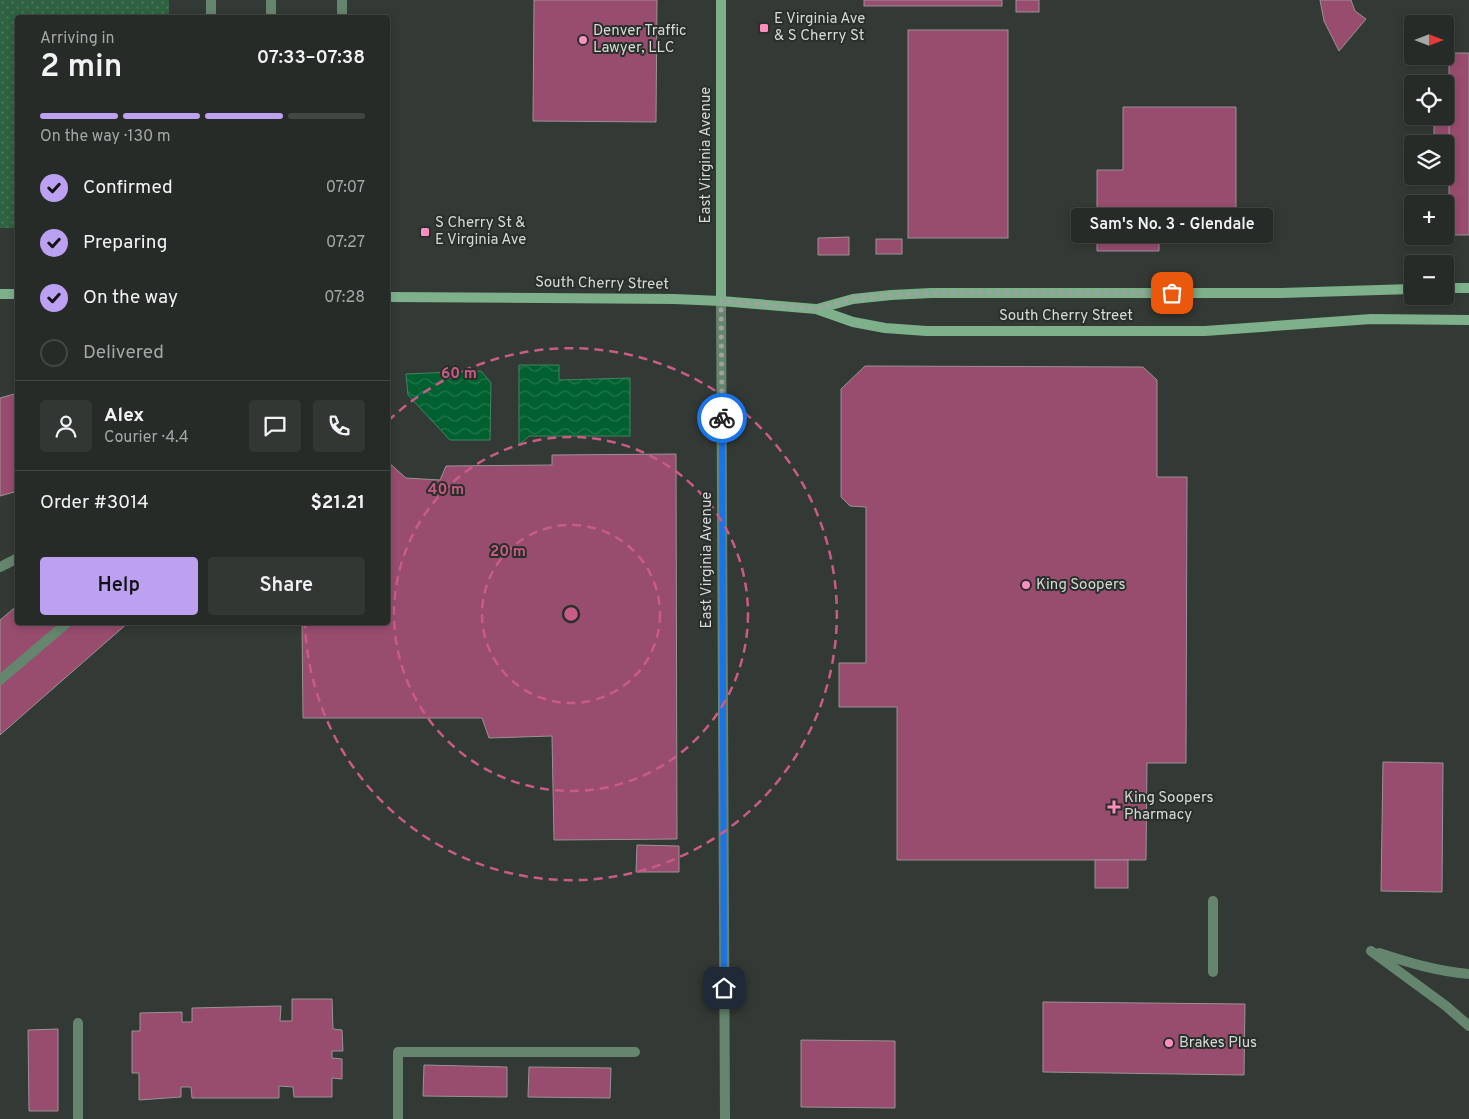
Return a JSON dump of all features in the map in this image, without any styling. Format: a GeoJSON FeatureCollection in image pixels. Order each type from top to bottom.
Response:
{"type":"FeatureCollection","features":[{"type":"Feature","properties":{"kind":"main road","name":"East Virginia Avenue"},"geometry":{"type":"LineString","coordinates":[[721,0],[721,301]]}},
{"type":"Feature","properties":{"kind":"main road","name":"South Cherry Street"},"geometry":{"type":"LineString","coordinates":[[816,309],[853,299],[931,293],[1281,293],[1404,288]]}},
{"type":"Feature","properties":{"kind":"main road"},"geometry":{"type":"LineString","coordinates":[[1454,288],[1469,288]]}},
{"type":"Feature","properties":{"kind":"main road"},"geometry":{"type":"LineString","coordinates":[[0,294],[15,294]]}},
{"type":"Feature","properties":{"kind":"main road","name":"South Cherry Street"},"geometry":{"type":"LineString","coordinates":[[390,297],[721,301],[816,309],[853,322],[885,328],[926,332],[1205,331],[1371,319],[1469,320]]}},
{"type":"Feature","properties":{"kind":"street"},"geometry":{"type":"LineString","coordinates":[[211,0],[211,15]]}},
{"type":"Feature","properties":{"kind":"street"},"geometry":{"type":"LineString","coordinates":[[271,0],[271,15]]}},
{"type":"Feature","properties":{"kind":"street"},"geometry":{"type":"LineString","coordinates":[[342,0],[342,15]]}},
{"type":"Feature","properties":{"kind":"street","name":"East Virginia Avenue"},"geometry":{"type":"LineString","coordinates":[[721,301],[725,1119]]}},
{"type":"Feature","properties":{"kind":"street"},"geometry":{"type":"LineString","coordinates":[[0,567],[15,560]]}},
{"type":"Feature","properties":{"kind":"street"},"geometry":{"type":"LineString","coordinates":[[0,680],[64,625]]}},
{"type":"Feature","properties":{"kind":"street"},"geometry":{"type":"LineString","coordinates":[[1213,901],[1213,972]]}},
{"type":"Feature","properties":{"kind":"street"},"geometry":{"type":"LineString","coordinates":[[1469,974],[1421,967],[1371,951],[1446,1006],[1469,1026]]}},
{"type":"Feature","properties":{"kind":"street"},"geometry":{"type":"LineString","coordinates":[[78,1023],[78,1119]]}},
{"type":"Feature","properties":{"kind":"street"},"geometry":{"type":"LineString","coordinates":[[398,1119],[398,1052],[635,1052]]}},
{"type":"Feature","properties":{"kind":"shaded area"},"geometry":{"type":"Polygon","coordinates":[[[0,0],[169,0],[169,15],[15,15],[15,228],[0,228],[0,0]]]}},
{"type":"Feature","properties":{"kind":"water"},"geometry":{"type":"Polygon","coordinates":[[[519,365],[559,365],[559,380],[630,378],[630,436],[529,436],[519,445],[519,365]]]}},
{"type":"Feature","properties":{"kind":"water"},"geometry":{"type":"Polygon","coordinates":[[[481,371],[491,383],[490,440],[450,440],[408,395],[406,374],[481,371]]]}},
{"type":"Feature","properties":{"kind":"building"},"geometry":{"type":"Polygon","coordinates":[[[534,0],[657,0],[656,122],[533,121],[534,0]]]}},
{"type":"Feature","properties":{"kind":"building"},"geometry":{"type":"Polygon","coordinates":[[[864,0],[1002,0],[1002,6],[864,6],[864,0]]]}},
{"type":"Feature","properties":{"kind":"building"},"geometry":{"type":"Polygon","coordinates":[[[1016,0],[1039,0],[1039,12],[1016,12],[1016,0]]]}},
{"type":"Feature","properties":{"kind":"building"},"geometry":{"type":"Polygon","coordinates":[[[1320,0],[1351,0],[1355,11],[1366,19],[1339,51],[1324,21],[1320,0]]]}},
{"type":"Feature","properties":{"kind":"building"},"geometry":{"type":"Polygon","coordinates":[[[908,30],[1008,30],[1008,238],[908,238],[908,30]]]}},
{"type":"Feature","properties":{"kind":"building"},"geometry":{"type":"Polygon","coordinates":[[[1454,53],[1469,53],[1469,235],[1454,235],[1454,195],[1449,195],[1449,185],[1454,185],[1454,135],[1449,135],[1449,125],[1454,125],[1454,75],[1449,75],[1449,65],[1454,65],[1454,53]]]}},
{"type":"Feature","properties":{"kind":"building"},"geometry":{"type":"Polygon","coordinates":[[[1123,107],[1236,107],[1236,240],[1159,240],[1159,251],[1097,251],[1097,170],[1123,170],[1123,107]]]}},
{"type":"Feature","properties":{"kind":"building"},"geometry":{"type":"Polygon","coordinates":[[[1434,125],[1449,125],[1449,135],[1434,135],[1434,125]]]}},
{"type":"Feature","properties":{"kind":"building"},"geometry":{"type":"Polygon","coordinates":[[[849,237],[849,255],[818,255],[818,238],[849,237]]]}},
{"type":"Feature","properties":{"kind":"building"},"geometry":{"type":"Polygon","coordinates":[[[876,239],[902,239],[902,254],[876,254],[876,239]]]}},
{"type":"Feature","properties":{"kind":"building","name":"King Soopers"},"geometry":{"type":"Polygon","coordinates":[[[865,366],[1143,367],[1157,380],[1157,477],[1187,477],[1186,763],[1147,763],[1146,860],[897,860],[897,707],[839,707],[839,663],[866,663],[866,507],[850,506],[841,497],[841,389],[865,366]]]}},
{"type":"Feature","properties":{"kind":"building"},"geometry":{"type":"Polygon","coordinates":[[[15,394],[15,492],[0,496],[0,398],[15,394]]]}},
{"type":"Feature","properties":{"kind":"building"},"geometry":{"type":"Polygon","coordinates":[[[676,454],[677,839],[554,840],[552,736],[489,738],[482,718],[303,718],[302,625],[390,625],[390,464],[406,478],[440,480],[446,466],[552,465],[552,455],[676,454]]]}},
{"type":"Feature","properties":{"kind":"building"},"geometry":{"type":"Polygon","coordinates":[[[15,608],[15,625],[126,625],[0,735],[0,620],[15,608]]]}},
{"type":"Feature","properties":{"kind":"building"},"geometry":{"type":"Polygon","coordinates":[[[1383,762],[1443,763],[1442,892],[1381,891],[1383,762]]]}},
{"type":"Feature","properties":{"kind":"building"},"geometry":{"type":"Polygon","coordinates":[[[637,845],[679,846],[679,872],[636,872],[637,845]]]}},
{"type":"Feature","properties":{"kind":"building"},"geometry":{"type":"Polygon","coordinates":[[[1095,860],[1128,860],[1128,888],[1095,888],[1095,860]]]}},
{"type":"Feature","properties":{"kind":"building"},"geometry":{"type":"Polygon","coordinates":[[[292,999],[332,999],[333,1029],[342,1030],[343,1051],[332,1051],[332,1058],[342,1059],[342,1079],[332,1078],[332,1097],[294,1097],[293,1087],[279,1086],[279,1098],[192,1098],[191,1087],[181,1087],[181,1097],[139,1100],[139,1073],[132,1073],[132,1031],[140,1031],[140,1013],[182,1012],[182,1022],[192,1022],[192,1008],[281,1006],[280,1021],[292,1021],[292,999]]]}},
{"type":"Feature","properties":{"kind":"building"},"geometry":{"type":"Polygon","coordinates":[[[1043,1002],[1245,1004],[1244,1075],[1043,1072],[1043,1002]]]}},
{"type":"Feature","properties":{"kind":"building"},"geometry":{"type":"Polygon","coordinates":[[[58,1029],[58,1111],[29,1111],[28,1030],[58,1029]]]}},
{"type":"Feature","properties":{"kind":"building"},"geometry":{"type":"Polygon","coordinates":[[[801,1040],[895,1041],[895,1108],[801,1107],[801,1040]]]}},
{"type":"Feature","properties":{"kind":"building"},"geometry":{"type":"Polygon","coordinates":[[[424,1065],[507,1067],[507,1097],[423,1096],[424,1065]]]}},
{"type":"Feature","properties":{"kind":"building"},"geometry":{"type":"Polygon","coordinates":[[[529,1067],[611,1068],[610,1098],[528,1097],[529,1067]]]}},
{"type":"Feature","properties":{"kind":"way so far"},"geometry":{"type":"LineString","coordinates":[[722,418],[721,301],[816,309],[853,299],[931,293],[1172,293]]}},
{"type":"Feature","properties":{"kind":"place","name":"E Virginia Ave & S Cherry St"},"geometry":{"type":"Point","coordinates":[764,28]}},
{"type":"Feature","properties":{"kind":"place","name":"Denver Traffic Lawyer, LLC"},"geometry":{"type":"Point","coordinates":[583,40]}},
{"type":"Feature","properties":{"kind":"place","name":"S Cherry St & E Virginia Ave"},"geometry":{"type":"Point","coordinates":[425,232]}},
{"type":"Feature","properties":{"kind":"place","name":"Sam's No. 3 - Glendale"},"geometry":{"type":"Point","coordinates":[1172,293]}},
{"type":"Feature","properties":{"kind":"place","name":"King Soopers"},"geometry":{"type":"Point","coordinates":[1026,585]}},
{"type":"Feature","properties":{"kind":"place","name":"King Soopers Pharmacy"},"geometry":{"type":"Point","coordinates":[1114,807]}},
{"type":"Feature","properties":{"kind":"place","name":"Brakes Plus"},"geometry":{"type":"Point","coordinates":[1169,1043]}},
{"type":"Feature","properties":{"kind":"route"},"geometry":{"type":"LineString","coordinates":[[722,418],[724,988]]}}]}
